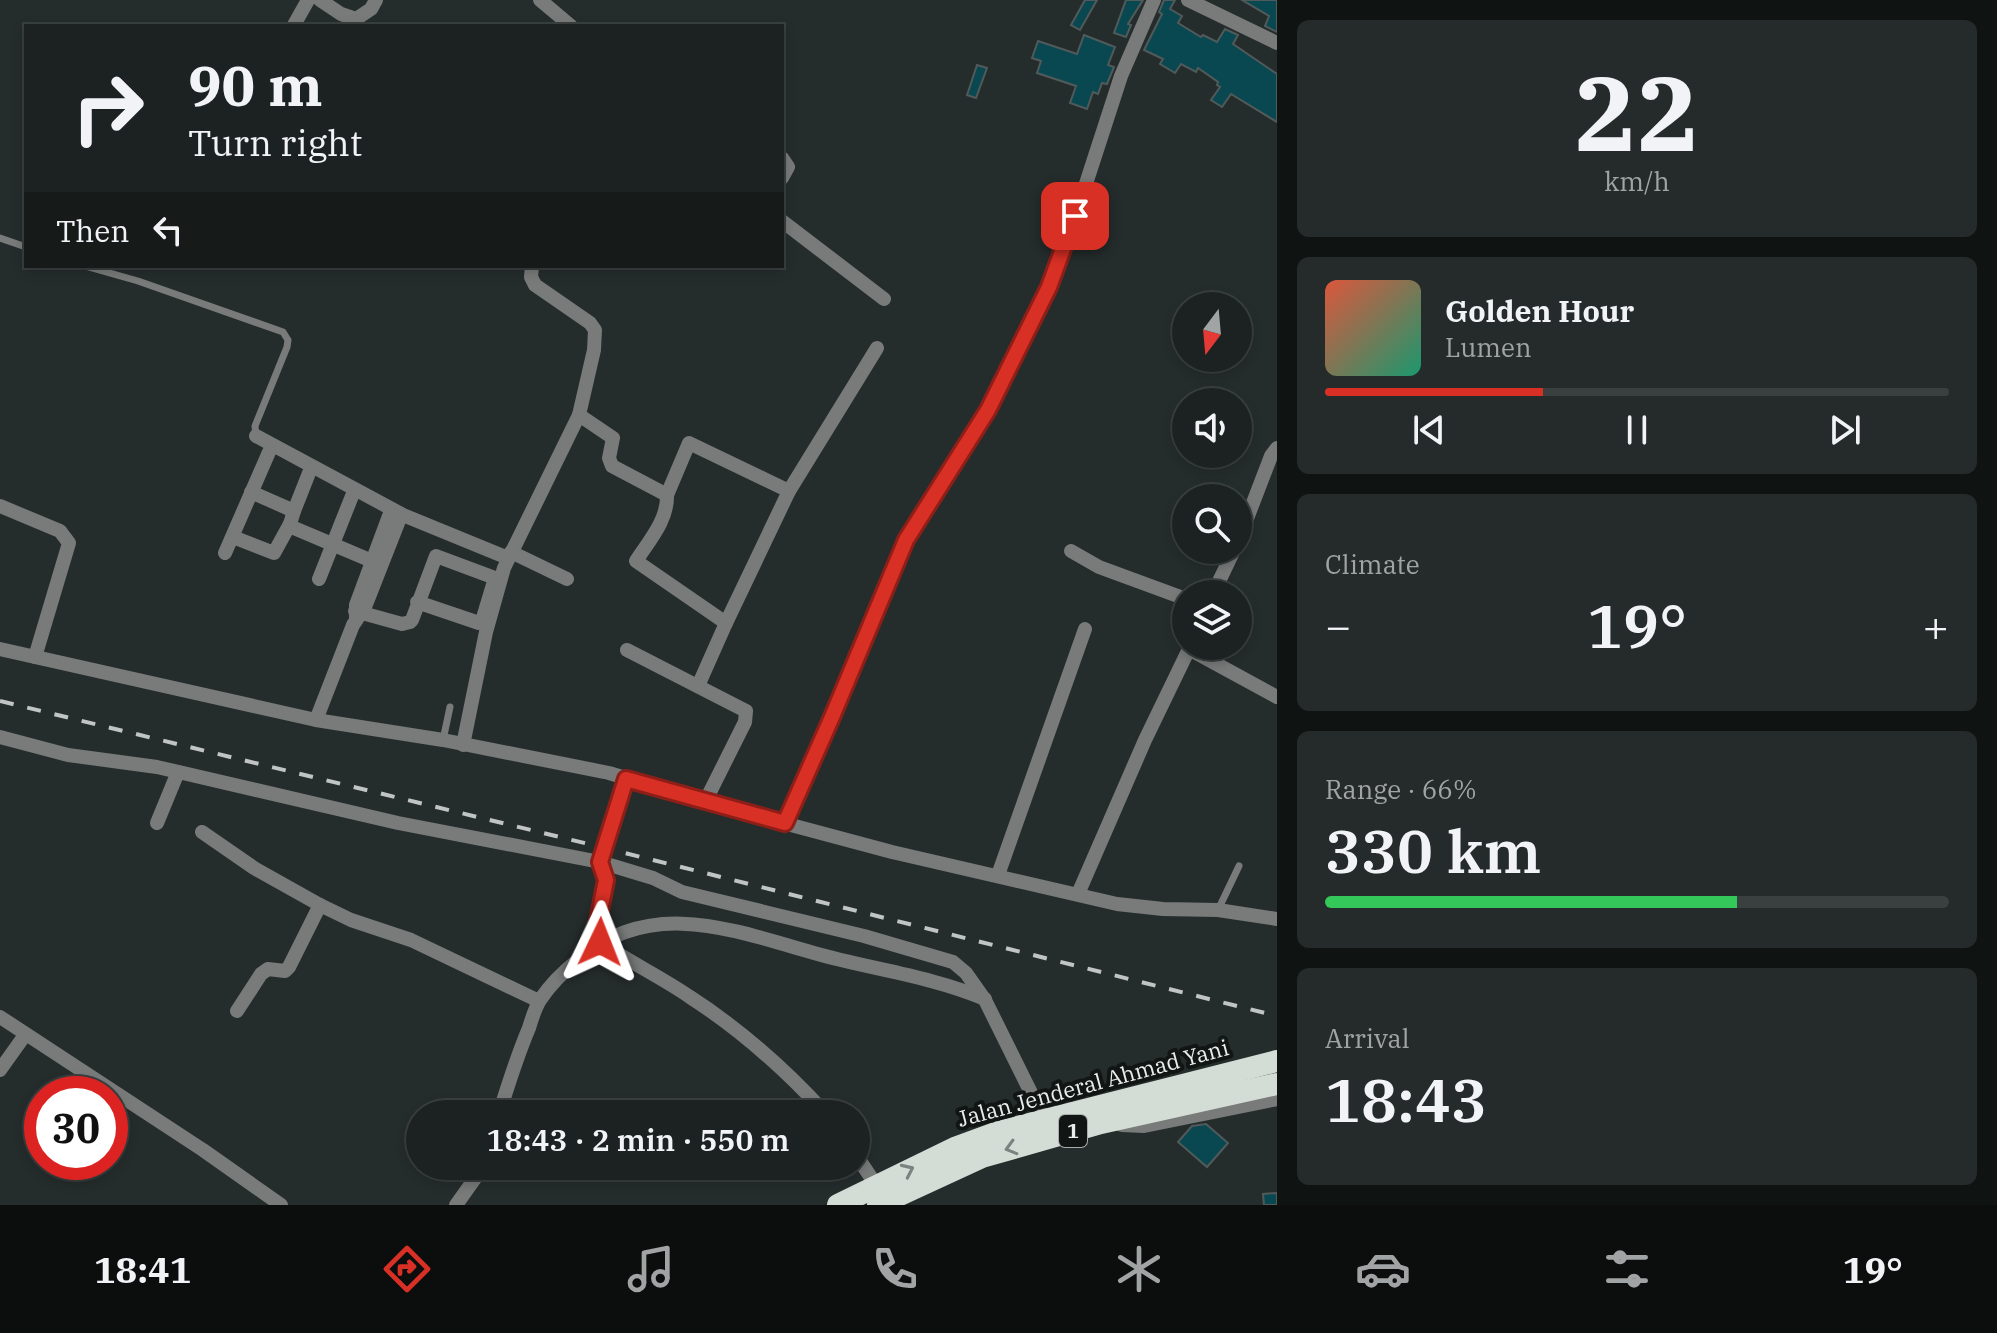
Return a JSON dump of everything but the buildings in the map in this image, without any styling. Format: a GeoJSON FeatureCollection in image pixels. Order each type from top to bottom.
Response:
{"type":"FeatureCollection","features":[{"type":"Feature","properties":{"kind":"highway","name":"Jalan Jenderal Ahmad Yani"},"geometry":{"type":"LineString","coordinates":[[1102,1117],[1277,1061]]}},
{"type":"Feature","properties":{"kind":"highway","name":"1"},"geometry":{"type":"LineString","coordinates":[[838,1205],[877,1195],[982,1157],[1049,1128],[1277,1084]]}},
{"type":"Feature","properties":{"kind":"street"},"geometry":{"type":"LineString","coordinates":[[295,24],[308,0]]}},
{"type":"Feature","properties":{"kind":"street"},"geometry":{"type":"LineString","coordinates":[[320,0],[341,14],[356,19],[371,9],[376,0]]}},
{"type":"Feature","properties":{"kind":"street"},"geometry":{"type":"LineString","coordinates":[[540,0],[569,24]]}},
{"type":"Feature","properties":{"kind":"street"},"geometry":{"type":"LineString","coordinates":[[785,823],[906,540],[988,410],[1049,287],[1068,239],[1121,76],[1154,0]]}},
{"type":"Feature","properties":{"kind":"street"},"geometry":{"type":"LineString","coordinates":[[1188,0],[1277,43]]}},
{"type":"Feature","properties":{"kind":"street"},"geometry":{"type":"LineString","coordinates":[[784,223],[884,299]]}},
{"type":"Feature","properties":{"kind":"street"},"geometry":{"type":"LineString","coordinates":[[463,745],[486,632],[510,555],[579,415],[594,350],[595,330],[590,323],[535,285],[531,277],[532,268]]}},
{"type":"Feature","properties":{"kind":"street"},"geometry":{"type":"LineString","coordinates":[[698,686],[789,491],[877,348]]}},
{"type":"Feature","properties":{"kind":"street"},"geometry":{"type":"LineString","coordinates":[[579,415],[613,438],[609,458],[612,466],[667,495]]}},
{"type":"Feature","properties":{"kind":"street"},"geometry":{"type":"LineString","coordinates":[[256,436],[392,510],[567,579]]}},
{"type":"Feature","properties":{"kind":"street"},"geometry":{"type":"LineString","coordinates":[[726,623],[636,561],[665,513],[667,495],[689,443],[789,491]]}},
{"type":"Feature","properties":{"kind":"street"},"geometry":{"type":"LineString","coordinates":[[1252,506],[1277,448]]}},
{"type":"Feature","properties":{"kind":"street"},"geometry":{"type":"LineString","coordinates":[[225,553],[269,452]]}},
{"type":"Feature","properties":{"kind":"street"},"geometry":{"type":"LineString","coordinates":[[233,537],[274,553],[292,518],[309,473]]}},
{"type":"Feature","properties":{"kind":"street"},"geometry":{"type":"LineString","coordinates":[[251,492],[333,544],[377,561],[316,720]]}},
{"type":"Feature","properties":{"kind":"street"},"geometry":{"type":"LineString","coordinates":[[319,579],[352,496]]}},
{"type":"Feature","properties":{"kind":"street"},"geometry":{"type":"LineString","coordinates":[[0,506],[60,531],[69,543],[35,657]]}},
{"type":"Feature","properties":{"kind":"street"},"geometry":{"type":"LineString","coordinates":[[358,614],[407,623],[412,620],[443,539]]}},
{"type":"Feature","properties":{"kind":"street"},"geometry":{"type":"LineString","coordinates":[[1071,551],[1109,571],[1172,594]]}},
{"type":"Feature","properties":{"kind":"street"},"geometry":{"type":"LineString","coordinates":[[417,602],[477,623],[482,621],[495,578],[436,556]]}},
{"type":"Feature","properties":{"kind":"street"},"geometry":{"type":"LineString","coordinates":[[998,875],[1085,629]]}},
{"type":"Feature","properties":{"kind":"street"},"geometry":{"type":"LineString","coordinates":[[0,649],[316,720],[443,740],[609,773],[892,852],[1117,904],[1218,910],[1277,919]]}},
{"type":"Feature","properties":{"kind":"street"},"geometry":{"type":"LineString","coordinates":[[627,650],[746,711],[745,722],[705,802]]}},
{"type":"Feature","properties":{"kind":"street"},"geometry":{"type":"LineString","coordinates":[[1078,894],[1145,740],[1184,660]]}},
{"type":"Feature","properties":{"kind":"street"},"geometry":{"type":"LineString","coordinates":[[1211,660],[1277,697]]}},
{"type":"Feature","properties":{"kind":"street"},"geometry":{"type":"LineString","coordinates":[[0,737],[68,755],[178,772],[398,823],[600,862],[653,878],[682,892],[864,936],[953,962],[966,973],[985,1000],[1049,1128]]}},
{"type":"Feature","properties":{"kind":"street"},"geometry":{"type":"LineString","coordinates":[[157,823],[178,772]]}},
{"type":"Feature","properties":{"kind":"street"},"geometry":{"type":"LineString","coordinates":[[626,779],[600,862],[606,880],[597,926],[600,942],[633,965],[688,995],[757,1045],[812,1100]]}},
{"type":"Feature","properties":{"kind":"street"},"geometry":{"type":"LineString","coordinates":[[202,832],[254,868],[320,905],[351,920],[411,940],[539,1001]]}},
{"type":"Feature","properties":{"kind":"street"},"geometry":{"type":"LineString","coordinates":[[237,1011],[261,974],[268,969],[285,971],[289,967],[320,905]]}},
{"type":"Feature","properties":{"kind":"street"},"geometry":{"type":"LineString","coordinates":[[504,1100],[539,1001],[569,967],[600,942],[626,930],[653,924],[680,923],[747,932],[886,972],[963,990],[985,1000]]}},
{"type":"Feature","properties":{"kind":"street"},"geometry":{"type":"LineString","coordinates":[[0,1017],[281,1205]]}},
{"type":"Feature","properties":{"kind":"street"},"geometry":{"type":"LineString","coordinates":[[0,1070],[25,1035]]}},
{"type":"Feature","properties":{"kind":"street"},"geometry":{"type":"LineString","coordinates":[[1102,1117],[1125,1125],[1144,1125],[1277,1098]]}},
{"type":"Feature","properties":{"kind":"street"},"geometry":{"type":"LineString","coordinates":[[456,1205],[474,1180]]}},
{"type":"Feature","properties":{"kind":"lane"},"geometry":{"type":"LineString","coordinates":[[0,238],[24,246]]}},
{"type":"Feature","properties":{"kind":"lane"},"geometry":{"type":"LineString","coordinates":[[92,268],[283,332],[288,340],[287,347],[255,426],[256,436]]}},
{"type":"Feature","properties":{"kind":"lane"},"geometry":{"type":"LineString","coordinates":[[443,740],[450,707]]}},
{"type":"Feature","properties":{"kind":"lane"},"geometry":{"type":"LineString","coordinates":[[1218,910],[1239,866]]}},
{"type":"Feature","properties":{"kind":"railway"},"geometry":{"type":"LineString","coordinates":[[0,701],[1277,1016]]}},
{"type":"Feature","properties":{"kind":"route"},"geometry":{"type":"LineString","coordinates":[[600,942],[597,926],[606,880],[600,862],[626,779],[785,823],[848,679],[889,574],[929,500],[988,410],[1049,287],[1075,216]]}}]}
